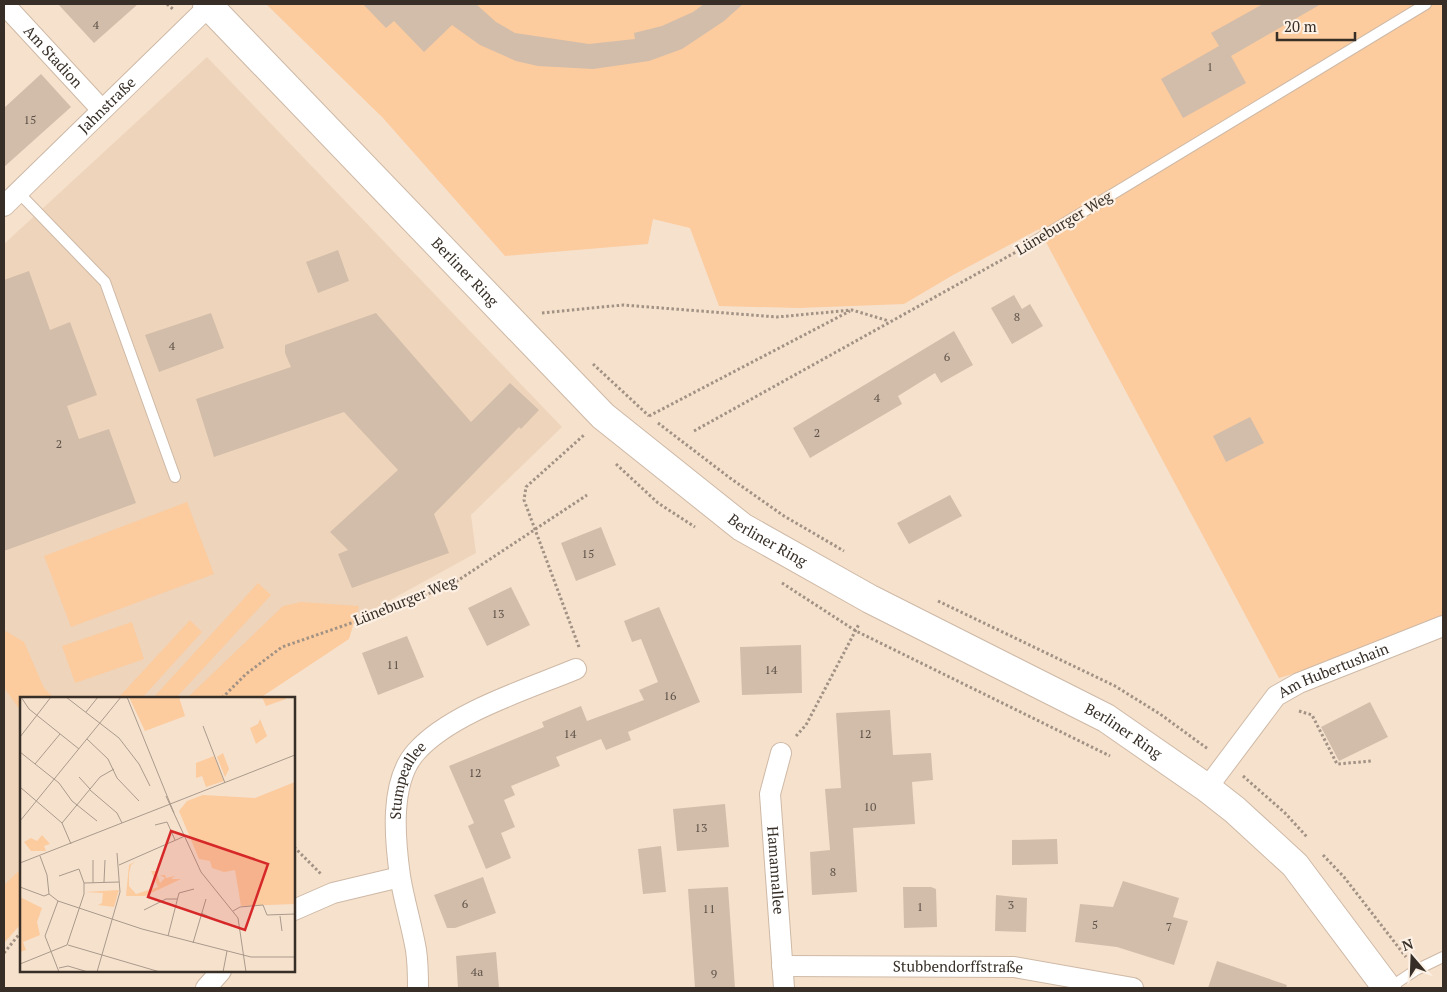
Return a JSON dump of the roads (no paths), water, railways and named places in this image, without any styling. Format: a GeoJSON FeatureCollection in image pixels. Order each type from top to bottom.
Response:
{"type":"FeatureCollection","features":[{"type":"Feature","properties":{"kind":"street","name":"Am Stadion"},"geometry":{"type":"LineString","coordinates":[[4,4],[102,110]]}},
{"type":"Feature","properties":{"kind":"street","name":"Jahnstraße"},"geometry":{"type":"LineString","coordinates":[[4,206],[208,5]]}},
{"type":"Feature","properties":{"kind":"street","name":"Berliner Ring"},"geometry":{"type":"LineString","coordinates":[[208,5],[603,416],[742,527],[870,599],[1106,718],[1206,788],[1235,810],[1295,865],[1388,988]]}},
{"type":"Feature","properties":{"kind":"street","name":"Am Hubertushain"},"geometry":{"type":"LineString","coordinates":[[1206,788],[1276,696],[1300,683],[1443,626]]}},
{"type":"Feature","properties":{"kind":"street","name":"Stumpeallee"},"geometry":{"type":"LineString","coordinates":[[418,988],[416,952],[400,877],[396,825],[397,798],[404,773],[415,753],[433,736],[472,713],[576,669]]}},
{"type":"Feature","properties":{"kind":"street","name":"Hamannallee"},"geometry":{"type":"LineString","coordinates":[[781,753],[770,794],[784,988]]}},
{"type":"Feature","properties":{"kind":"street"},"geometry":{"type":"LineString","coordinates":[[295,910],[333,893],[400,877]]}},
{"type":"Feature","properties":{"kind":"street","name":"Stubbendorffstraße"},"geometry":{"type":"LineString","coordinates":[[782,966],[1014,967],[1133,988]]}},
{"type":"Feature","properties":{"kind":"street"},"geometry":{"type":"LineString","coordinates":[[206,988],[220,972]]}},
{"type":"Feature","properties":{"kind":"lane","name":"Lüneburger Weg"},"geometry":{"type":"LineString","coordinates":[[1032,243],[1426,4]]}},
{"type":"Feature","properties":{"kind":"lane"},"geometry":{"type":"LineString","coordinates":[[18,192],[104,282],[175,477]]}},
{"type":"Feature","properties":{"kind":"lane"},"geometry":{"type":"LineString","coordinates":[[1388,988],[1416,970],[1443,957]]}}]}
